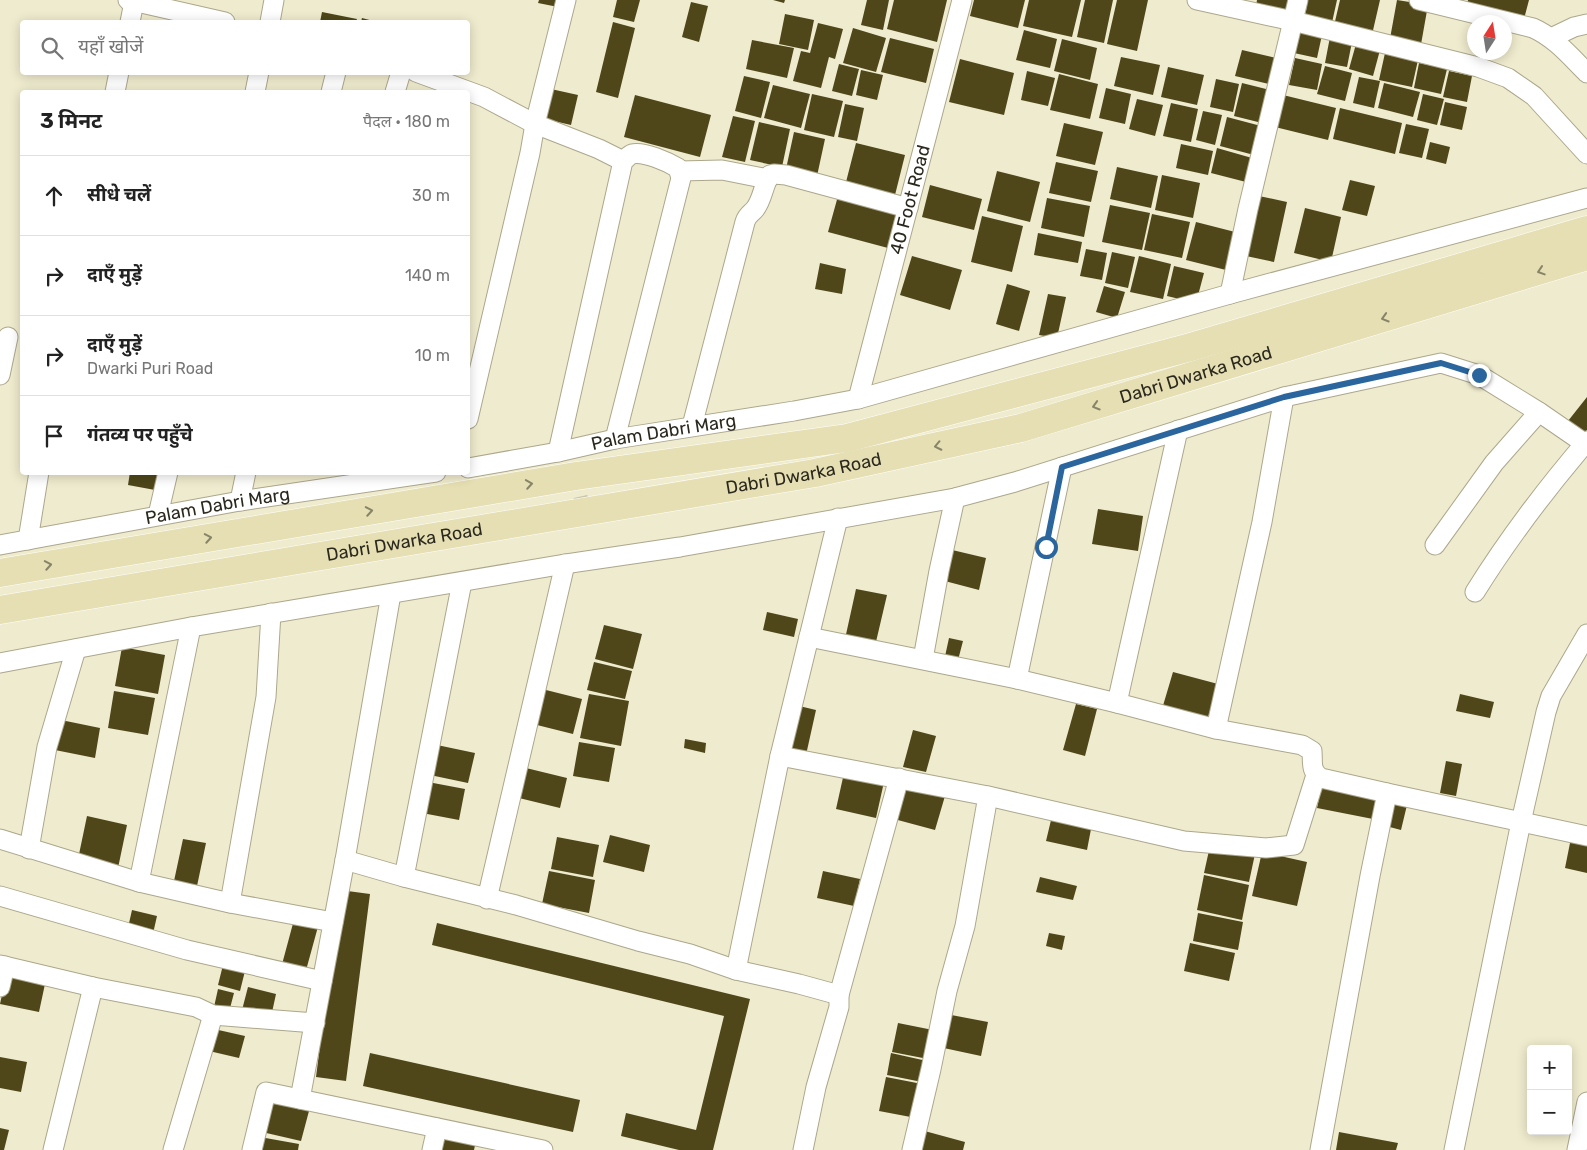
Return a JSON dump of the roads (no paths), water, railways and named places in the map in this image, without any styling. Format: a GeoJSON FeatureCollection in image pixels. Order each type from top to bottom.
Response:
{"type":"FeatureCollection","features":[{"type":"Feature","properties":{"kind":"main road","name":"Dabri Dwarka Road"},"geometry":{"type":"LineString","coordinates":[[0,573],[576,476],[847,438],[1191,347],[1587,230]]}},
{"type":"Feature","properties":{"kind":"main road","name":"Dabri Dwarka Road"},"geometry":{"type":"LineString","coordinates":[[0,610],[814,473],[1021,428],[1587,256]]}},
{"type":"Feature","properties":{"kind":"street"},"geometry":{"type":"LineString","coordinates":[[270,20],[274,0]]}},
{"type":"Feature","properties":{"kind":"street"},"geometry":{"type":"LineString","coordinates":[[470,410],[530,153],[535,124],[566,0]]}},
{"type":"Feature","properties":{"kind":"street","name":"40 Foot Road"},"geometry":{"type":"LineString","coordinates":[[858,398],[962,0]]}},
{"type":"Feature","properties":{"kind":"street"},"geometry":{"type":"LineString","coordinates":[[1198,0],[1293,21],[1478,67],[1508,78],[1534,96],[1587,154]]}},
{"type":"Feature","properties":{"kind":"street"},"geometry":{"type":"LineString","coordinates":[[1230,294],[1248,209],[1298,0]]}},
{"type":"Feature","properties":{"kind":"street"},"geometry":{"type":"LineString","coordinates":[[1419,0],[1532,28],[1551,38],[1587,73]]}},
{"type":"Feature","properties":{"kind":"street"},"geometry":{"type":"LineString","coordinates":[[130,20],[131,1],[216,20]]}},
{"type":"Feature","properties":{"kind":"street"},"geometry":{"type":"LineString","coordinates":[[1551,38],[1574,27],[1587,24]]}},
{"type":"Feature","properties":{"kind":"street"},"geometry":{"type":"LineString","coordinates":[[115,90],[118,75]]}},
{"type":"Feature","properties":{"kind":"street"},"geometry":{"type":"LineString","coordinates":[[255,90],[258,75]]}},
{"type":"Feature","properties":{"kind":"street"},"geometry":{"type":"LineString","coordinates":[[332,90],[335,75]]}},
{"type":"Feature","properties":{"kind":"street"},"geometry":{"type":"LineString","coordinates":[[396,90],[400,75]]}},
{"type":"Feature","properties":{"kind":"street"},"geometry":{"type":"LineString","coordinates":[[424,75],[465,90]]}},
{"type":"Feature","properties":{"kind":"street"},"geometry":{"type":"LineString","coordinates":[[470,92],[484,97],[535,124],[599,149],[623,161]]}},
{"type":"Feature","properties":{"kind":"street"},"geometry":{"type":"LineString","coordinates":[[558,452],[623,161],[632,154],[640,154],[669,162],[678,168],[681,178],[615,439]]}},
{"type":"Feature","properties":{"kind":"street"},"geometry":{"type":"LineString","coordinates":[[680,171],[722,170],[768,178]]}},
{"type":"Feature","properties":{"kind":"street"},"geometry":{"type":"LineString","coordinates":[[692,426],[744,222],[759,202],[768,178],[774,174],[786,175],[908,208]]}},
{"type":"Feature","properties":{"kind":"street","name":"Palam Dabri Marg"},"geometry":{"type":"LineString","coordinates":[[470,468],[558,452],[615,439],[794,411],[858,398],[1230,294],[1587,198]]}},
{"type":"Feature","properties":{"kind":"street"},"geometry":{"type":"LineString","coordinates":[[0,375],[8,337]]}},
{"type":"Feature","properties":{"kind":"street"},"geometry":{"type":"LineString","coordinates":[[0,663],[271,613],[565,564],[680,547],[955,498],[1062,467],[1284,397],[1441,363],[1479,375],[1586,443],[1529,513],[1500,552],[1475,592]]}},
{"type":"Feature","properties":{"kind":"street"},"geometry":{"type":"LineString","coordinates":[[1216,729],[1262,522],[1284,397]]}},
{"type":"Feature","properties":{"kind":"street"},"geometry":{"type":"LineString","coordinates":[[1435,545],[1494,463],[1539,412]]}},
{"type":"Feature","properties":{"kind":"street"},"geometry":{"type":"LineString","coordinates":[[1117,702],[1178,430]]}},
{"type":"Feature","properties":{"kind":"street"},"geometry":{"type":"LineString","coordinates":[[1017,679],[1062,467]]}},
{"type":"Feature","properties":{"kind":"street"},"geometry":{"type":"LineString","coordinates":[[28,540],[39,475]]}},
{"type":"Feature","properties":{"kind":"street"},"geometry":{"type":"LineString","coordinates":[[158,515],[167,475]]}},
{"type":"Feature","properties":{"kind":"street"},"geometry":{"type":"LineString","coordinates":[[240,501],[245,475]]}},
{"type":"Feature","properties":{"kind":"street","name":"Palam Dabri Marg"},"geometry":{"type":"LineString","coordinates":[[0,545],[240,501],[334,480],[398,475]]}},
{"type":"Feature","properties":{"kind":"street"},"geometry":{"type":"LineString","coordinates":[[923,659],[955,498]]}},
{"type":"Feature","properties":{"kind":"street"},"geometry":{"type":"LineString","coordinates":[[736,970],[780,756],[838,518]]}},
{"type":"Feature","properties":{"kind":"street"},"geometry":{"type":"LineString","coordinates":[[487,899],[565,564]]}},
{"type":"Feature","properties":{"kind":"street"},"geometry":{"type":"LineString","coordinates":[[404,877],[462,582]]}},
{"type":"Feature","properties":{"kind":"street"},"geometry":{"type":"LineString","coordinates":[[300,1099],[391,594]]}},
{"type":"Feature","properties":{"kind":"street"},"geometry":{"type":"LineString","coordinates":[[230,902],[266,697],[271,613]]}},
{"type":"Feature","properties":{"kind":"street"},"geometry":{"type":"LineString","coordinates":[[139,882],[191,627]]}},
{"type":"Feature","properties":{"kind":"street"},"geometry":{"type":"LineString","coordinates":[[1454,1150],[1521,822],[1551,696],[1587,634]]}},
{"type":"Feature","properties":{"kind":"street"},"geometry":{"type":"LineString","coordinates":[[808,637],[1017,679],[1117,702],[1216,729],[1302,745],[1312,751],[1312,769],[1321,778],[1587,836]]}},
{"type":"Feature","properties":{"kind":"street"},"geometry":{"type":"LineString","coordinates":[[29,848],[47,748],[76,649]]}},
{"type":"Feature","properties":{"kind":"street"},"geometry":{"type":"LineString","coordinates":[[780,756],[988,796],[1184,841],[1266,848],[1282,848],[1294,845],[1316,775]]}},
{"type":"Feature","properties":{"kind":"street"},"geometry":{"type":"LineString","coordinates":[[803,1150],[816,1087],[839,1007],[839,995],[900,778]]}},
{"type":"Feature","properties":{"kind":"street"},"geometry":{"type":"LineString","coordinates":[[1320,1150],[1387,793]]}},
{"type":"Feature","properties":{"kind":"street"},"geometry":{"type":"LineString","coordinates":[[912,1150],[947,991],[965,926],[988,796]]}},
{"type":"Feature","properties":{"kind":"street"},"geometry":{"type":"LineString","coordinates":[[0,840],[139,882],[333,922]]}},
{"type":"Feature","properties":{"kind":"street"},"geometry":{"type":"LineString","coordinates":[[344,860],[487,899],[516,905],[638,941],[690,954],[736,970],[839,995]]}},
{"type":"Feature","properties":{"kind":"street"},"geometry":{"type":"LineString","coordinates":[[0,896],[187,950],[322,982]]}},
{"type":"Feature","properties":{"kind":"street"},"geometry":{"type":"LineString","coordinates":[[0,987],[3,966],[93,987],[196,1007],[213,1015],[314,1023]]}},
{"type":"Feature","properties":{"kind":"street"},"geometry":{"type":"LineString","coordinates":[[53,1150],[93,987]]}},
{"type":"Feature","properties":{"kind":"street"},"geometry":{"type":"LineString","coordinates":[[173,1150],[213,1015]]}},
{"type":"Feature","properties":{"kind":"street"},"geometry":{"type":"LineString","coordinates":[[252,1150],[266,1092],[543,1150]]}},
{"type":"Feature","properties":{"kind":"street"},"geometry":{"type":"LineString","coordinates":[[1577,1150],[1587,1102]]}},
{"type":"Feature","properties":{"kind":"street"},"geometry":{"type":"LineString","coordinates":[[432,1150],[437,1128]]}},
{"type":"Feature","properties":{"kind":"tunnel"},"geometry":{"type":"LineString","coordinates":[[576,476],[584,512]]}}]}
